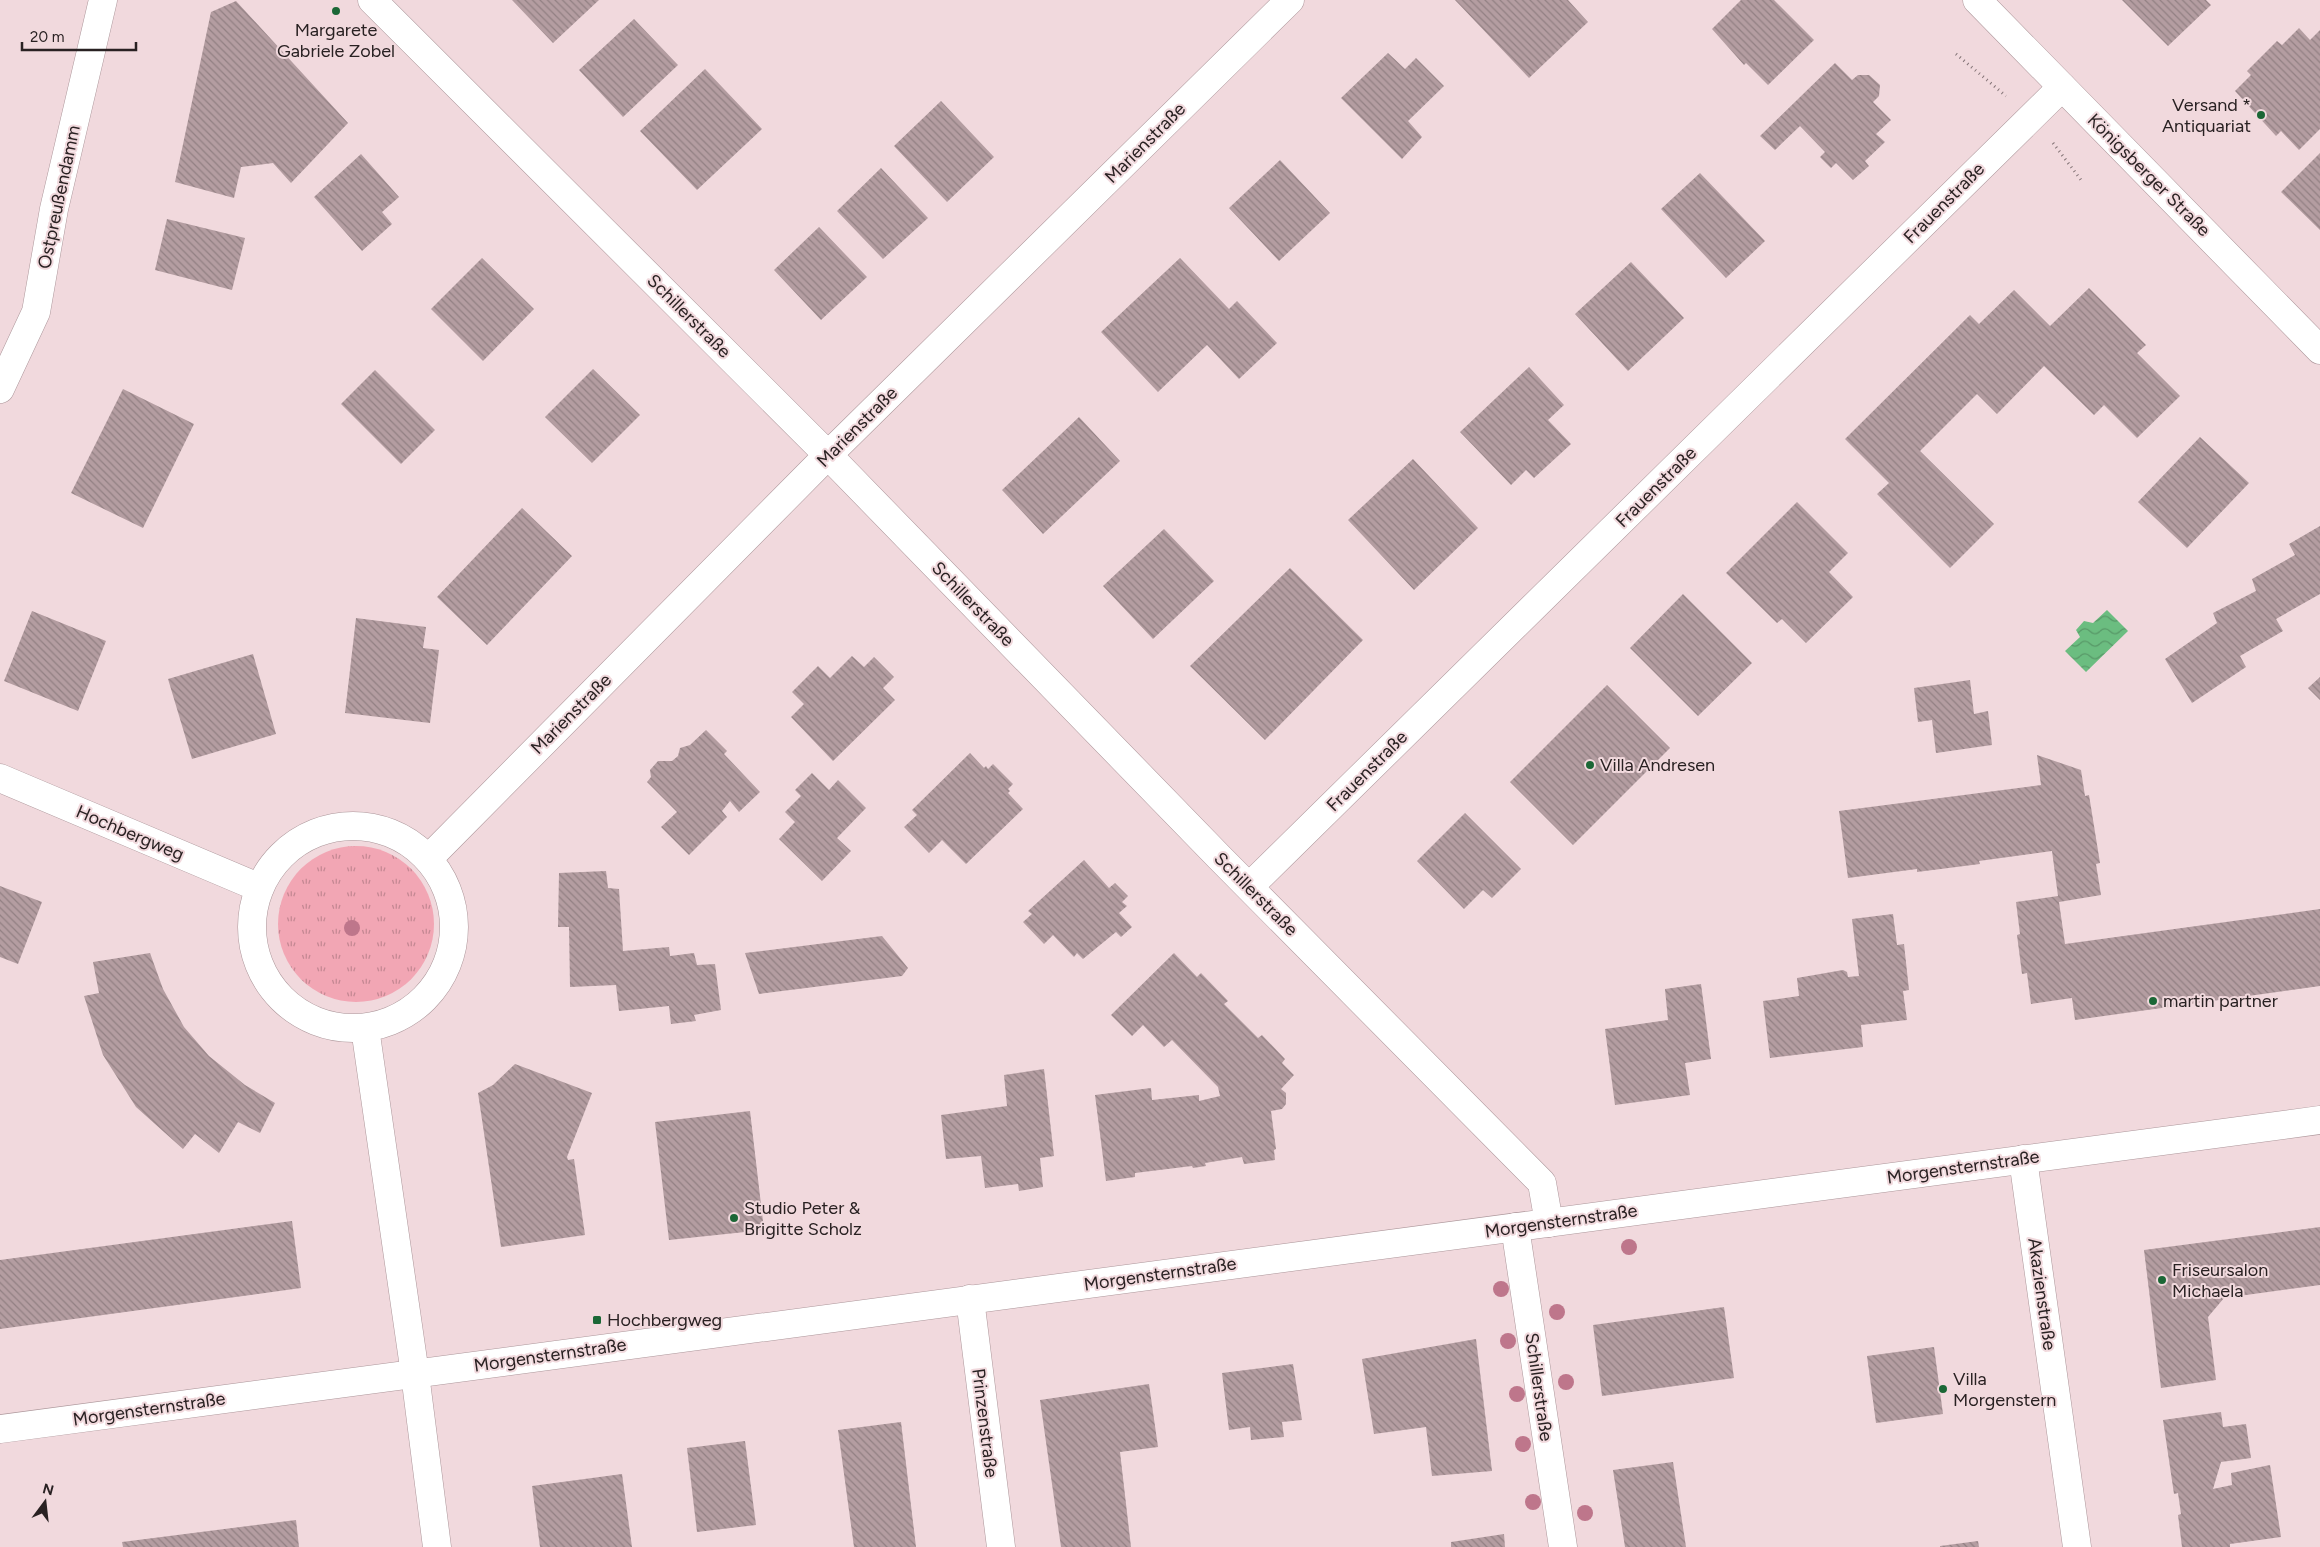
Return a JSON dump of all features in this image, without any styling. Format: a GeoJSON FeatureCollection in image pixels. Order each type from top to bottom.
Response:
{"type":"FeatureCollection","features":[{"type":"Feature","properties":{"kind":"street","name":"Ostpreußendamm"},"geometry":{"type":"LineString","coordinates":[[0,389],[36,312],[54,209],[103,0]]}},
{"type":"Feature","properties":{"kind":"street","name":"Schillerstraße"},"geometry":{"type":"LineString","coordinates":[[372,0],[828,455],[1249,887],[1542,1183],[1549,1222]]}},
{"type":"Feature","properties":{"kind":"street","name":"Marienstraße"},"geometry":{"type":"LineString","coordinates":[[428,858],[828,455],[1290,0]]}},
{"type":"Feature","properties":{"kind":"street","name":"Königsberger Straße"},"geometry":{"type":"LineString","coordinates":[[1977,0],[2320,350]]}},
{"type":"Feature","properties":{"kind":"street","name":"Frauenstraße"},"geometry":{"type":"LineString","coordinates":[[1249,887],[2062,87]]}},
{"type":"Feature","properties":{"kind":"street","name":"Hochbergweg"},"geometry":{"type":"LineString","coordinates":[[0,778],[260,888]]}},
{"type":"Feature","properties":{"kind":"street"},"geometry":{"type":"LineString","coordinates":[[348,826],[377,829],[405,840],[428,858],[445,885],[454,915],[452,947],[442,976],[422,1001],[396,1019],[365,1028],[331,1026],[299,1014],[274,990],[257,960],[252,926],[260,888],[271,866],[293,845],[319,831],[348,826]]}},
{"type":"Feature","properties":{"kind":"street"},"geometry":{"type":"LineString","coordinates":[[365,1028],[415,1374],[437,1547]]}},
{"type":"Feature","properties":{"kind":"street","name":"Morgensternstraße"},"geometry":{"type":"LineString","coordinates":[[0,1429],[2320,1120]]}},
{"type":"Feature","properties":{"kind":"street","name":"Akazienstraße"},"geometry":{"type":"LineString","coordinates":[[2023,1160],[2076,1547]]}},
{"type":"Feature","properties":{"kind":"street","name":"Schillerstraße"},"geometry":{"type":"LineString","coordinates":[[1515,1227],[1563,1547]]}},
{"type":"Feature","properties":{"kind":"street","name":"Prinzenstraße"},"geometry":{"type":"LineString","coordinates":[[970,1299],[1001,1547]]}},
{"type":"Feature","properties":{"kind":"path"},"geometry":{"type":"LineString","coordinates":[[1956,54],[2002,92]]}},
{"type":"Feature","properties":{"kind":"path"},"geometry":{"type":"LineString","coordinates":[[2059,149],[2081,180]]}},
{"type":"Feature","properties":{"kind":"green space"},"geometry":{"type":"Polygon","coordinates":[[[348,846],[364,846],[379,849],[393,855],[411,869],[425,887],[431,901],[434,924],[431,947],[425,961],[411,979],[393,993],[379,999],[364,1002],[348,1002],[333,999],[319,993],[301,979],[291,967],[281,947],[278,932],[278,916],[281,901],[287,887],[301,869],[313,859],[333,849],[348,846]]]}},
{"type":"Feature","properties":{"kind":"water"},"geometry":{"type":"Polygon","coordinates":[[[2107,610],[2128,631],[2086,672],[2065,651],[2080,637],[2076,630],[2084,621],[2093,623],[2107,610]]]}},
{"type":"Feature","properties":{"kind":"building"},"geometry":{"type":"Polygon","coordinates":[[[512,0],[599,0],[553,43],[512,0]]]}},
{"type":"Feature","properties":{"kind":"building"},"geometry":{"type":"Polygon","coordinates":[[[1455,0],[1568,0],[1588,22],[1529,78],[1455,0]]]}},
{"type":"Feature","properties":{"kind":"building"},"geometry":{"type":"Polygon","coordinates":[[[1741,0],[1774,0],[1814,40],[1768,85],[1746,63],[1744,65],[1712,29],[1741,0]]]}},
{"type":"Feature","properties":{"kind":"building"},"geometry":{"type":"Polygon","coordinates":[[[2122,0],[2206,0],[2211,5],[2168,46],[2122,0]]]}},
{"type":"Feature","properties":{"kind":"building"},"geometry":{"type":"Polygon","coordinates":[[[236,1],[348,123],[291,183],[273,163],[241,167],[234,198],[175,182],[211,12],[236,1]]]}},
{"type":"Feature","properties":{"kind":"building"},"geometry":{"type":"Polygon","coordinates":[[[634,19],[678,65],[623,117],[579,70],[634,19]]]}},
{"type":"Feature","properties":{"kind":"building"},"geometry":{"type":"Polygon","coordinates":[[[2299,28],[2310,40],[2320,30],[2320,129],[2299,150],[2281,131],[2276,136],[2235,91],[2251,75],[2247,71],[2277,41],[2282,45],[2299,28]]]}},
{"type":"Feature","properties":{"kind":"building"},"geometry":{"type":"Polygon","coordinates":[[[1388,53],[1405,69],[1416,58],[1444,86],[1408,121],[1422,137],[1402,159],[1341,98],[1388,53]]]}},
{"type":"Feature","properties":{"kind":"building"},"geometry":{"type":"Polygon","coordinates":[[[1835,63],[1852,80],[1858,75],[1869,75],[1880,85],[1879,96],[1873,102],[1891,120],[1876,134],[1885,142],[1865,161],[1869,166],[1853,180],[1836,163],[1831,168],[1820,157],[1825,152],[1800,126],[1775,150],[1760,136],[1835,63]]]}},
{"type":"Feature","properties":{"kind":"building"},"geometry":{"type":"Polygon","coordinates":[[[705,69],[762,129],[697,190],[640,131],[705,69]]]}},
{"type":"Feature","properties":{"kind":"building"},"geometry":{"type":"Polygon","coordinates":[[[941,101],[994,157],[947,202],[894,146],[941,101]]]}},
{"type":"Feature","properties":{"kind":"building"},"geometry":{"type":"Polygon","coordinates":[[[2320,153],[2320,230],[2281,192],[2320,153]]]}},
{"type":"Feature","properties":{"kind":"building"},"geometry":{"type":"Polygon","coordinates":[[[361,154],[399,197],[382,212],[392,224],[362,251],[314,197],[361,154]]]}},
{"type":"Feature","properties":{"kind":"building"},"geometry":{"type":"Polygon","coordinates":[[[1280,160],[1330,213],[1279,261],[1229,208],[1280,160]]]}},
{"type":"Feature","properties":{"kind":"building"},"geometry":{"type":"Polygon","coordinates":[[[881,168],[928,218],[883,259],[837,211],[881,168]]]}},
{"type":"Feature","properties":{"kind":"building"},"geometry":{"type":"Polygon","coordinates":[[[1700,173],[1765,241],[1726,278],[1661,209],[1700,173]]]}},
{"type":"Feature","properties":{"kind":"building"},"geometry":{"type":"Polygon","coordinates":[[[167,219],[245,238],[232,290],[155,270],[167,219]]]}},
{"type":"Feature","properties":{"kind":"building"},"geometry":{"type":"Polygon","coordinates":[[[819,227],[867,277],[821,320],[774,270],[819,227]]]}},
{"type":"Feature","properties":{"kind":"building"},"geometry":{"type":"Polygon","coordinates":[[[482,258],[534,309],[483,361],[431,309],[482,258]]]}},
{"type":"Feature","properties":{"kind":"building"},"geometry":{"type":"Polygon","coordinates":[[[1180,258],[1229,309],[1237,301],[1277,343],[1239,379],[1207,345],[1158,392],[1101,332],[1180,258]]]}},
{"type":"Feature","properties":{"kind":"building"},"geometry":{"type":"Polygon","coordinates":[[[1631,262],[1684,318],[1628,371],[1575,314],[1631,262]]]}},
{"type":"Feature","properties":{"kind":"building"},"geometry":{"type":"Polygon","coordinates":[[[2089,288],[2146,345],[2137,353],[2180,396],[2137,438],[2104,405],[2094,415],[2044,366],[1997,414],[1977,394],[1920,451],[1994,524],[1950,568],[1877,494],[1889,483],[1845,439],[1970,315],[1979,324],[2014,290],[2050,326],[2089,288]]]}},
{"type":"Feature","properties":{"kind":"building"},"geometry":{"type":"Polygon","coordinates":[[[1529,367],[1564,405],[1548,420],[1571,444],[1534,478],[1526,470],[1511,485],[1460,432],[1529,367]]]}},
{"type":"Feature","properties":{"kind":"building"},"geometry":{"type":"Polygon","coordinates":[[[593,369],[640,415],[592,463],[545,417],[593,369]]]}},
{"type":"Feature","properties":{"kind":"building"},"geometry":{"type":"Polygon","coordinates":[[[375,370],[435,430],[401,464],[341,404],[375,370]]]}},
{"type":"Feature","properties":{"kind":"building"},"geometry":{"type":"Polygon","coordinates":[[[123,389],[194,424],[143,528],[71,493],[123,389]]]}},
{"type":"Feature","properties":{"kind":"building"},"geometry":{"type":"Polygon","coordinates":[[[1079,417],[1120,461],[1043,534],[1002,490],[1079,417]]]}},
{"type":"Feature","properties":{"kind":"building"},"geometry":{"type":"Polygon","coordinates":[[[2200,437],[2249,483],[2187,548],[2138,502],[2200,437]]]}},
{"type":"Feature","properties":{"kind":"building"},"geometry":{"type":"Polygon","coordinates":[[[1413,459],[1478,528],[1414,590],[1348,520],[1413,459]]]}},
{"type":"Feature","properties":{"kind":"building"},"geometry":{"type":"Polygon","coordinates":[[[1797,502],[1848,553],[1829,572],[1853,597],[1806,643],[1782,619],[1777,623],[1726,573],[1797,502]]]}},
{"type":"Feature","properties":{"kind":"building"},"geometry":{"type":"Polygon","coordinates":[[[522,508],[572,556],[487,645],[437,597],[522,508]]]}},
{"type":"Feature","properties":{"kind":"building"},"geometry":{"type":"Polygon","coordinates":[[[2320,526],[2320,594],[2276,619],[2283,631],[2240,656],[2246,667],[2192,703],[2165,659],[2217,623],[2213,613],[2256,591],[2252,579],[2295,555],[2289,544],[2320,526]]]}},
{"type":"Feature","properties":{"kind":"building"},"geometry":{"type":"Polygon","coordinates":[[[1164,529],[1214,581],[1153,639],[1103,586],[1164,529]]]}},
{"type":"Feature","properties":{"kind":"building"},"geometry":{"type":"Polygon","coordinates":[[[1290,568],[1363,640],[1265,740],[1190,666],[1290,568]]]}},
{"type":"Feature","properties":{"kind":"building"},"geometry":{"type":"Polygon","coordinates":[[[1683,594],[1752,663],[1698,716],[1630,648],[1683,594]]]}},
{"type":"Feature","properties":{"kind":"building"},"geometry":{"type":"Polygon","coordinates":[[[32,611],[106,641],[78,711],[4,681],[32,611]]]}},
{"type":"Feature","properties":{"kind":"building"},"geometry":{"type":"Polygon","coordinates":[[[356,618],[426,627],[423,648],[439,650],[430,723],[345,713],[356,618]]]}},
{"type":"Feature","properties":{"kind":"building"},"geometry":{"type":"Polygon","coordinates":[[[253,654],[276,734],[192,759],[168,679],[253,654]]]}},
{"type":"Feature","properties":{"kind":"building"},"geometry":{"type":"Polygon","coordinates":[[[852,656],[864,667],[874,657],[894,677],[883,688],[895,700],[833,761],[791,717],[804,704],[792,692],[818,666],[830,678],[852,656]]]}},
{"type":"Feature","properties":{"kind":"building"},"geometry":{"type":"Polygon","coordinates":[[[2320,677],[2320,700],[2308,688],[2320,677]]]}},
{"type":"Feature","properties":{"kind":"building"},"geometry":{"type":"Polygon","coordinates":[[[1970,680],[1974,714],[1988,711],[1992,745],[1936,753],[1932,720],[1918,722],[1914,688],[1970,680]]]}},
{"type":"Feature","properties":{"kind":"building","name":"Villa Andresen"},"geometry":{"type":"Polygon","coordinates":[[[1607,685],[1670,748],[1573,845],[1510,782],[1607,685]]]}},
{"type":"Feature","properties":{"kind":"building"},"geometry":{"type":"Polygon","coordinates":[[[706,730],[727,751],[724,754],[760,792],[739,812],[730,801],[722,811],[727,817],[689,855],[661,827],[677,812],[647,782],[651,777],[650,770],[658,761],[672,761],[678,756],[680,748],[690,745],[706,730]]]}},
{"type":"Feature","properties":{"kind":"building"},"geometry":{"type":"Polygon","coordinates":[[[970,753],[984,768],[986,766],[988,769],[993,764],[1013,784],[1008,789],[1010,791],[1008,793],[1023,809],[966,864],[942,840],[929,853],[904,827],[917,815],[912,810],[970,753]]]}},
{"type":"Feature","properties":{"kind":"building"},"geometry":{"type":"Polygon","coordinates":[[[2037,755],[2081,770],[2085,796],[2089,795],[2100,863],[2096,864],[2101,895],[2059,902],[2065,944],[2320,909],[2320,986],[2075,1020],[2072,998],[2031,1004],[2027,973],[2022,974],[2017,935],[2020,934],[2016,902],[2058,896],[2052,851],[1979,861],[1980,864],[1917,872],[1917,869],[1848,878],[1839,811],[2041,785],[2037,755]]]}},
{"type":"Feature","properties":{"kind":"building"},"geometry":{"type":"Polygon","coordinates":[[[812,773],[829,790],[838,780],[866,808],[837,838],[851,851],[822,881],[779,839],[795,822],[785,812],[801,796],[795,790],[812,773]]]}},
{"type":"Feature","properties":{"kind":"building"},"geometry":{"type":"Polygon","coordinates":[[[1465,813],[1521,869],[1492,898],[1483,890],[1464,909],[1417,861],[1465,813]]]}},
{"type":"Feature","properties":{"kind":"building"},"geometry":{"type":"Polygon","coordinates":[[[1084,860],[1109,888],[1115,883],[1128,896],[1122,902],[1127,906],[1119,913],[1132,927],[1121,937],[1116,932],[1083,959],[1077,953],[1074,957],[1053,935],[1044,944],[1023,922],[1032,914],[1028,911],[1084,860]]]}},
{"type":"Feature","properties":{"kind":"building"},"geometry":{"type":"Polygon","coordinates":[[[606,871],[608,888],[619,889],[623,951],[669,947],[670,956],[694,953],[697,965],[715,964],[721,1010],[694,1015],[696,1021],[671,1024],[669,1006],[619,1011],[616,985],[570,987],[569,927],[558,927],[559,873],[606,871]]]}},
{"type":"Feature","properties":{"kind":"building"},"geometry":{"type":"Polygon","coordinates":[[[0,886],[42,902],[18,964],[0,957],[0,886]]]}},
{"type":"Feature","properties":{"kind":"building"},"geometry":{"type":"Polygon","coordinates":[[[1893,914],[1897,945],[1904,944],[1909,990],[1903,991],[1907,1020],[1861,1025],[1863,1047],[1770,1058],[1763,1001],[1799,996],[1797,978],[1843,970],[1847,972],[1848,977],[1859,976],[1852,919],[1893,914]]]}},
{"type":"Feature","properties":{"kind":"building"},"geometry":{"type":"Polygon","coordinates":[[[882,936],[908,968],[902,976],[759,994],[745,953],[882,936]]]}},
{"type":"Feature","properties":{"kind":"building"},"geometry":{"type":"Polygon","coordinates":[[[150,953],[163,989],[184,1027],[209,1056],[245,1085],[275,1103],[260,1133],[238,1122],[219,1153],[195,1134],[183,1149],[136,1107],[103,1055],[84,996],[99,993],[93,962],[150,953]]]}},
{"type":"Feature","properties":{"kind":"building"},"geometry":{"type":"Polygon","coordinates":[[[1174,953],[1197,977],[1201,973],[1228,1001],[1224,1004],[1258,1038],[1262,1035],[1285,1059],[1282,1063],[1294,1075],[1281,1089],[1286,1093],[1286,1104],[1282,1109],[1271,1111],[1276,1149],[1274,1150],[1275,1160],[1244,1164],[1242,1157],[1205,1163],[1206,1166],[1193,1168],[1192,1166],[1135,1173],[1135,1177],[1106,1181],[1095,1095],[1151,1088],[1152,1100],[1199,1095],[1199,1101],[1220,1096],[1218,1087],[1172,1040],[1164,1047],[1143,1025],[1132,1036],[1111,1015],[1174,953]]]}},
{"type":"Feature","properties":{"kind":"building"},"geometry":{"type":"Polygon","coordinates":[[[1701,984],[1711,1059],[1685,1063],[1690,1095],[1615,1105],[1605,1029],[1668,1020],[1665,989],[1701,984]]]}},
{"type":"Feature","properties":{"kind":"building"},"geometry":{"type":"Polygon","coordinates":[[[515,1064],[592,1093],[567,1157],[568,1160],[574,1159],[585,1235],[501,1247],[478,1093],[493,1085],[515,1064]]]}},
{"type":"Feature","properties":{"kind":"building"},"geometry":{"type":"Polygon","coordinates":[[[1044,1069],[1054,1156],[1040,1158],[1043,1187],[1019,1191],[1018,1184],[985,1188],[981,1156],[946,1159],[941,1115],[1007,1106],[1004,1075],[1044,1069]]]}},
{"type":"Feature","properties":{"kind":"building"},"geometry":{"type":"Polygon","coordinates":[[[750,1111],[764,1230],[669,1240],[655,1122],[750,1111]]]}},
{"type":"Feature","properties":{"kind":"building"},"geometry":{"type":"Polygon","coordinates":[[[292,1221],[301,1288],[0,1329],[0,1260],[292,1221]]]}},
{"type":"Feature","properties":{"kind":"building"},"geometry":{"type":"Polygon","coordinates":[[[2320,1227],[2320,1285],[2224,1298],[2208,1317],[2216,1380],[2161,1388],[2144,1250],[2320,1227]]]}},
{"type":"Feature","properties":{"kind":"building"},"geometry":{"type":"Polygon","coordinates":[[[1724,1307],[1734,1378],[1602,1396],[1593,1325],[1724,1307]]]}},
{"type":"Feature","properties":{"kind":"building"},"geometry":{"type":"Polygon","coordinates":[[[1476,1339],[1492,1471],[1432,1476],[1426,1427],[1374,1434],[1362,1359],[1476,1339]]]}},
{"type":"Feature","properties":{"kind":"building"},"geometry":{"type":"Polygon","coordinates":[[[1934,1347],[1943,1414],[1876,1423],[1867,1356],[1934,1347]]]}},
{"type":"Feature","properties":{"kind":"building"},"geometry":{"type":"Polygon","coordinates":[[[1293,1364],[1302,1420],[1282,1422],[1284,1437],[1251,1440],[1250,1427],[1229,1430],[1222,1373],[1293,1364]]]}},
{"type":"Feature","properties":{"kind":"building"},"geometry":{"type":"Polygon","coordinates":[[[1149,1384],[1158,1447],[1120,1452],[1131,1547],[1061,1547],[1040,1400],[1149,1384]]]}},
{"type":"Feature","properties":{"kind":"building"},"geometry":{"type":"Polygon","coordinates":[[[2221,1412],[2223,1427],[2246,1424],[2251,1458],[2221,1462],[2213,1489],[2232,1485],[2231,1473],[2270,1465],[2281,1537],[2230,1544],[2230,1547],[2182,1547],[2178,1515],[2181,1514],[2178,1493],[2174,1494],[2163,1420],[2221,1412]]]}},
{"type":"Feature","properties":{"kind":"building"},"geometry":{"type":"Polygon","coordinates":[[[901,1422],[916,1547],[854,1547],[838,1430],[901,1422]]]}},
{"type":"Feature","properties":{"kind":"building"},"geometry":{"type":"Polygon","coordinates":[[[745,1441],[756,1525],[697,1532],[687,1448],[745,1441]]]}},
{"type":"Feature","properties":{"kind":"building"},"geometry":{"type":"Polygon","coordinates":[[[1673,1462],[1686,1547],[1625,1547],[1613,1470],[1673,1462]]]}},
{"type":"Feature","properties":{"kind":"building"},"geometry":{"type":"Polygon","coordinates":[[[622,1474],[632,1547],[540,1547],[532,1486],[622,1474]]]}},
{"type":"Feature","properties":{"kind":"building"},"geometry":{"type":"Polygon","coordinates":[[[296,1520],[299,1547],[123,1547],[122,1542],[296,1520]]]}},
{"type":"Feature","properties":{"kind":"building"},"geometry":{"type":"Polygon","coordinates":[[[1504,1534],[1505,1547],[1451,1547],[1451,1542],[1504,1534]]]}},
{"type":"Feature","properties":{"kind":"building"},"geometry":{"type":"Polygon","coordinates":[[[1978,1541],[1979,1547],[1940,1547],[1940,1546],[1978,1541]]]}},
{"type":"Feature","properties":{"kind":"place","name":"Margarete Gabriele Zobel"},"geometry":{"type":"Point","coordinates":[336,11]}},
{"type":"Feature","properties":{"kind":"place","name":"Versand * Antiquariat"},"geometry":{"type":"Point","coordinates":[2261,115]}},
{"type":"Feature","properties":{"kind":"place","name":"Villa Andresen"},"geometry":{"type":"Point","coordinates":[1590,765]}},
{"type":"Feature","properties":{"kind":"place","name":"martin partner"},"geometry":{"type":"Point","coordinates":[2153,1001]}},
{"type":"Feature","properties":{"kind":"place","name":"Studio Peter & Brigitte Scholz"},"geometry":{"type":"Point","coordinates":[734,1218]}},
{"type":"Feature","properties":{"kind":"place","name":"Friseursalon Michaela"},"geometry":{"type":"Point","coordinates":[2162,1280]}},
{"type":"Feature","properties":{"kind":"place","name":"Hochbergweg"},"geometry":{"type":"Point","coordinates":[597,1320]}},
{"type":"Feature","properties":{"kind":"place","name":"Villa Morgenstern"},"geometry":{"type":"Point","coordinates":[1943,1389]}}]}
